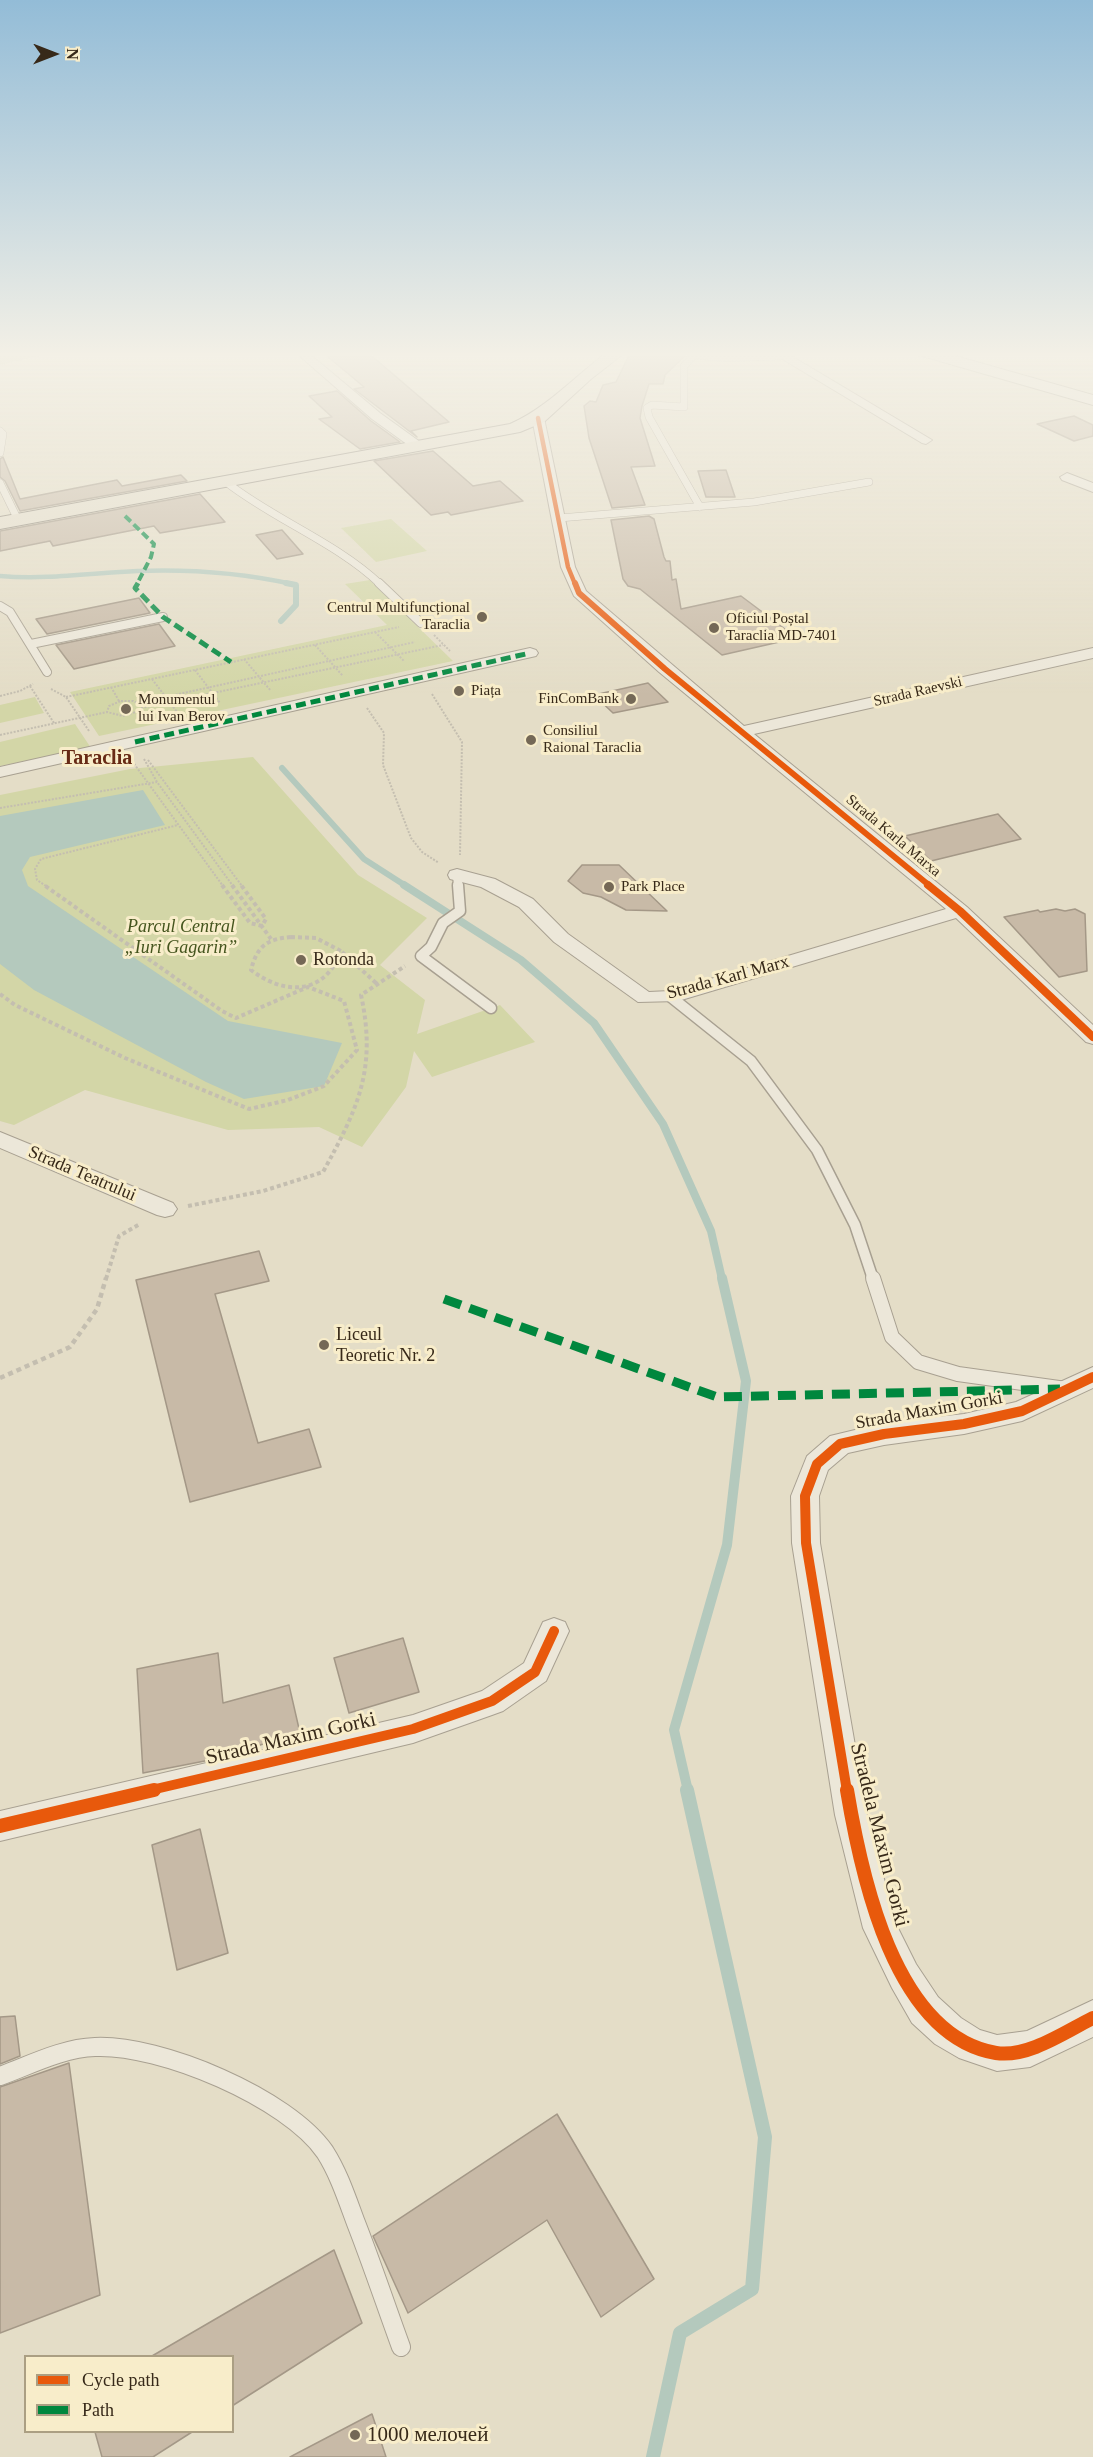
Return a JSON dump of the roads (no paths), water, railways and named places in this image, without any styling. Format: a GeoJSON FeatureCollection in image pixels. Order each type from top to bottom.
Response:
{"type":"FeatureCollection","features":[{"type":"Feature","properties":{"kind":"main road"},"geometry":{"type":"LineString","coordinates":[[9,522],[316,466]]}},
{"type":"Feature","properties":{"kind":"street","name":"Strada Karla Marxa"},"geometry":{"type":"LineString","coordinates":[[548,466],[568,567],[579,593],[665,669],[960,911],[1093,1037]]}},
{"type":"Feature","properties":{"kind":"street"},"geometry":{"type":"LineString","coordinates":[[1067,477],[1093,488]]}},
{"type":"Feature","properties":{"kind":"street"},"geometry":{"type":"LineString","coordinates":[[0,772],[530,653]]}},
{"type":"Feature","properties":{"kind":"street","name":"Strada Raevski"},"geometry":{"type":"LineString","coordinates":[[743,731],[1093,653]]}},
{"type":"Feature","properties":{"kind":"street","name":"Strada Karl Marx"},"geometry":{"type":"LineString","coordinates":[[457,875],[488,883],[526,903],[561,938],[645,998],[671,997],[960,911]]}},
{"type":"Feature","properties":{"kind":"street","name":"Strada Teatrului"},"geometry":{"type":"LineString","coordinates":[[0,1139],[165,1209]]}},
{"type":"Feature","properties":{"kind":"street","name":"Strada Maxim Gorki"},"geometry":{"type":"LineString","coordinates":[[806,1543],[805,1496],[817,1464],[840,1444],[884,1434],[963,1424],[1022,1411],[1093,1377]]}},
{"type":"Feature","properties":{"kind":"street","name":"Stradela Maxim Gorki"},"geometry":{"type":"LineString","coordinates":[[806,1543],[851,1815],[880,1928],[904,1976],[925,2010],[948,2031],[972,2045],[997,2053],[1030,2049],[1093,2018]]}},
{"type":"Feature","properties":{"kind":"street","name":"Strada Maxim Gorki"},"geometry":{"type":"LineString","coordinates":[[0,1826],[413,1729],[492,1701],[535,1672],[554,1631]]}},
{"type":"Feature","properties":{"kind":"lane"},"geometry":{"type":"LineString","coordinates":[[677,466],[700,507]]}},
{"type":"Feature","properties":{"kind":"lane"},"geometry":{"type":"LineString","coordinates":[[226,482],[254,504],[276,513],[373,577],[421,622]]}},
{"type":"Feature","properties":{"kind":"lane"},"geometry":{"type":"LineString","coordinates":[[559,518],[815,495],[869,482]]}},
{"type":"Feature","properties":{"kind":"lane"},"geometry":{"type":"LineString","coordinates":[[0,483],[9,522]]}},
{"type":"Feature","properties":{"kind":"lane"},"geometry":{"type":"LineString","coordinates":[[0,606],[10,612],[47,672]]}},
{"type":"Feature","properties":{"kind":"lane"},"geometry":{"type":"LineString","coordinates":[[31,644],[163,617]]}},
{"type":"Feature","properties":{"kind":"lane"},"geometry":{"type":"LineString","coordinates":[[457,875],[460,911],[443,923],[431,948],[421,956],[491,1008]]}},
{"type":"Feature","properties":{"kind":"lane"},"geometry":{"type":"LineString","coordinates":[[671,997],[750,1061],[817,1150],[855,1225],[892,1337],[918,1362],[958,1374],[1067,1389]]}},
{"type":"Feature","properties":{"kind":"lane"},"geometry":{"type":"LineString","coordinates":[[0,2076],[68,2052],[98,2047],[121,2050],[184,2063],[247,2091],[289,2117],[317,2142],[343,2187],[401,2347]]}},
{"type":"Feature","properties":{"kind":"waterway"},"geometry":{"type":"LineString","coordinates":[[0,576],[52,577],[137,571],[176,571],[235,575],[292,584]]}},
{"type":"Feature","properties":{"kind":"waterway"},"geometry":{"type":"LineString","coordinates":[[281,621],[296,605],[296,585],[286,583]]}},
{"type":"Feature","properties":{"kind":"waterway"},"geometry":{"type":"LineString","coordinates":[[282,768],[364,859],[406,886]]}},
{"type":"Feature","properties":{"kind":"waterway"},"geometry":{"type":"LineString","coordinates":[[404,885],[521,960],[594,1023],[663,1124],[711,1231],[722,1279]]}},
{"type":"Feature","properties":{"kind":"waterway"},"geometry":{"type":"LineString","coordinates":[[688,1791],[674,1730],[727,1545],[746,1381],[722,1278]]}},
{"type":"Feature","properties":{"kind":"waterway"},"geometry":{"type":"LineString","coordinates":[[653,2457],[680,2333],[752,2289],[765,2137],[687,1790]]}},
{"type":"Feature","properties":{"kind":"place","name":"Centrul Multifuncțional Taraclia"},"geometry":{"type":"Point","coordinates":[482,617]}},
{"type":"Feature","properties":{"kind":"place","name":"Oficiul Poștal Taraclia MD-7401"},"geometry":{"type":"Point","coordinates":[714,628]}},
{"type":"Feature","properties":{"kind":"place","name":"Piața"},"geometry":{"type":"Point","coordinates":[459,691]}},
{"type":"Feature","properties":{"kind":"place","name":"FinComBank"},"geometry":{"type":"Point","coordinates":[631,699]}},
{"type":"Feature","properties":{"kind":"place","name":"Monumentul lui Ivan Berov"},"geometry":{"type":"Point","coordinates":[126,709]}},
{"type":"Feature","properties":{"kind":"place","name":"Consiliul Raional Taraclia"},"geometry":{"type":"Point","coordinates":[531,740]}},
{"type":"Feature","properties":{"kind":"place","name":"Park Place"},"geometry":{"type":"Point","coordinates":[609,887]}},
{"type":"Feature","properties":{"kind":"place","name":"Rotonda"},"geometry":{"type":"Point","coordinates":[301,960]}},
{"type":"Feature","properties":{"kind":"place","name":"Liceul Teoretic Nr. 2"},"geometry":{"type":"Point","coordinates":[324,1345]}},
{"type":"Feature","properties":{"kind":"place","name":"1000 мелочей"},"geometry":{"type":"Point","coordinates":[355,2435]}},
{"type":"Feature","properties":{"kind":"district","name":"Taraclia"},"geometry":{"type":"Point","coordinates":[97,759]}},
{"type":"Feature","properties":{"kind":"park label","name":"Parcul Central „Iuri Gagarin”"},"geometry":{"type":"Point","coordinates":[181,937]}}]}
